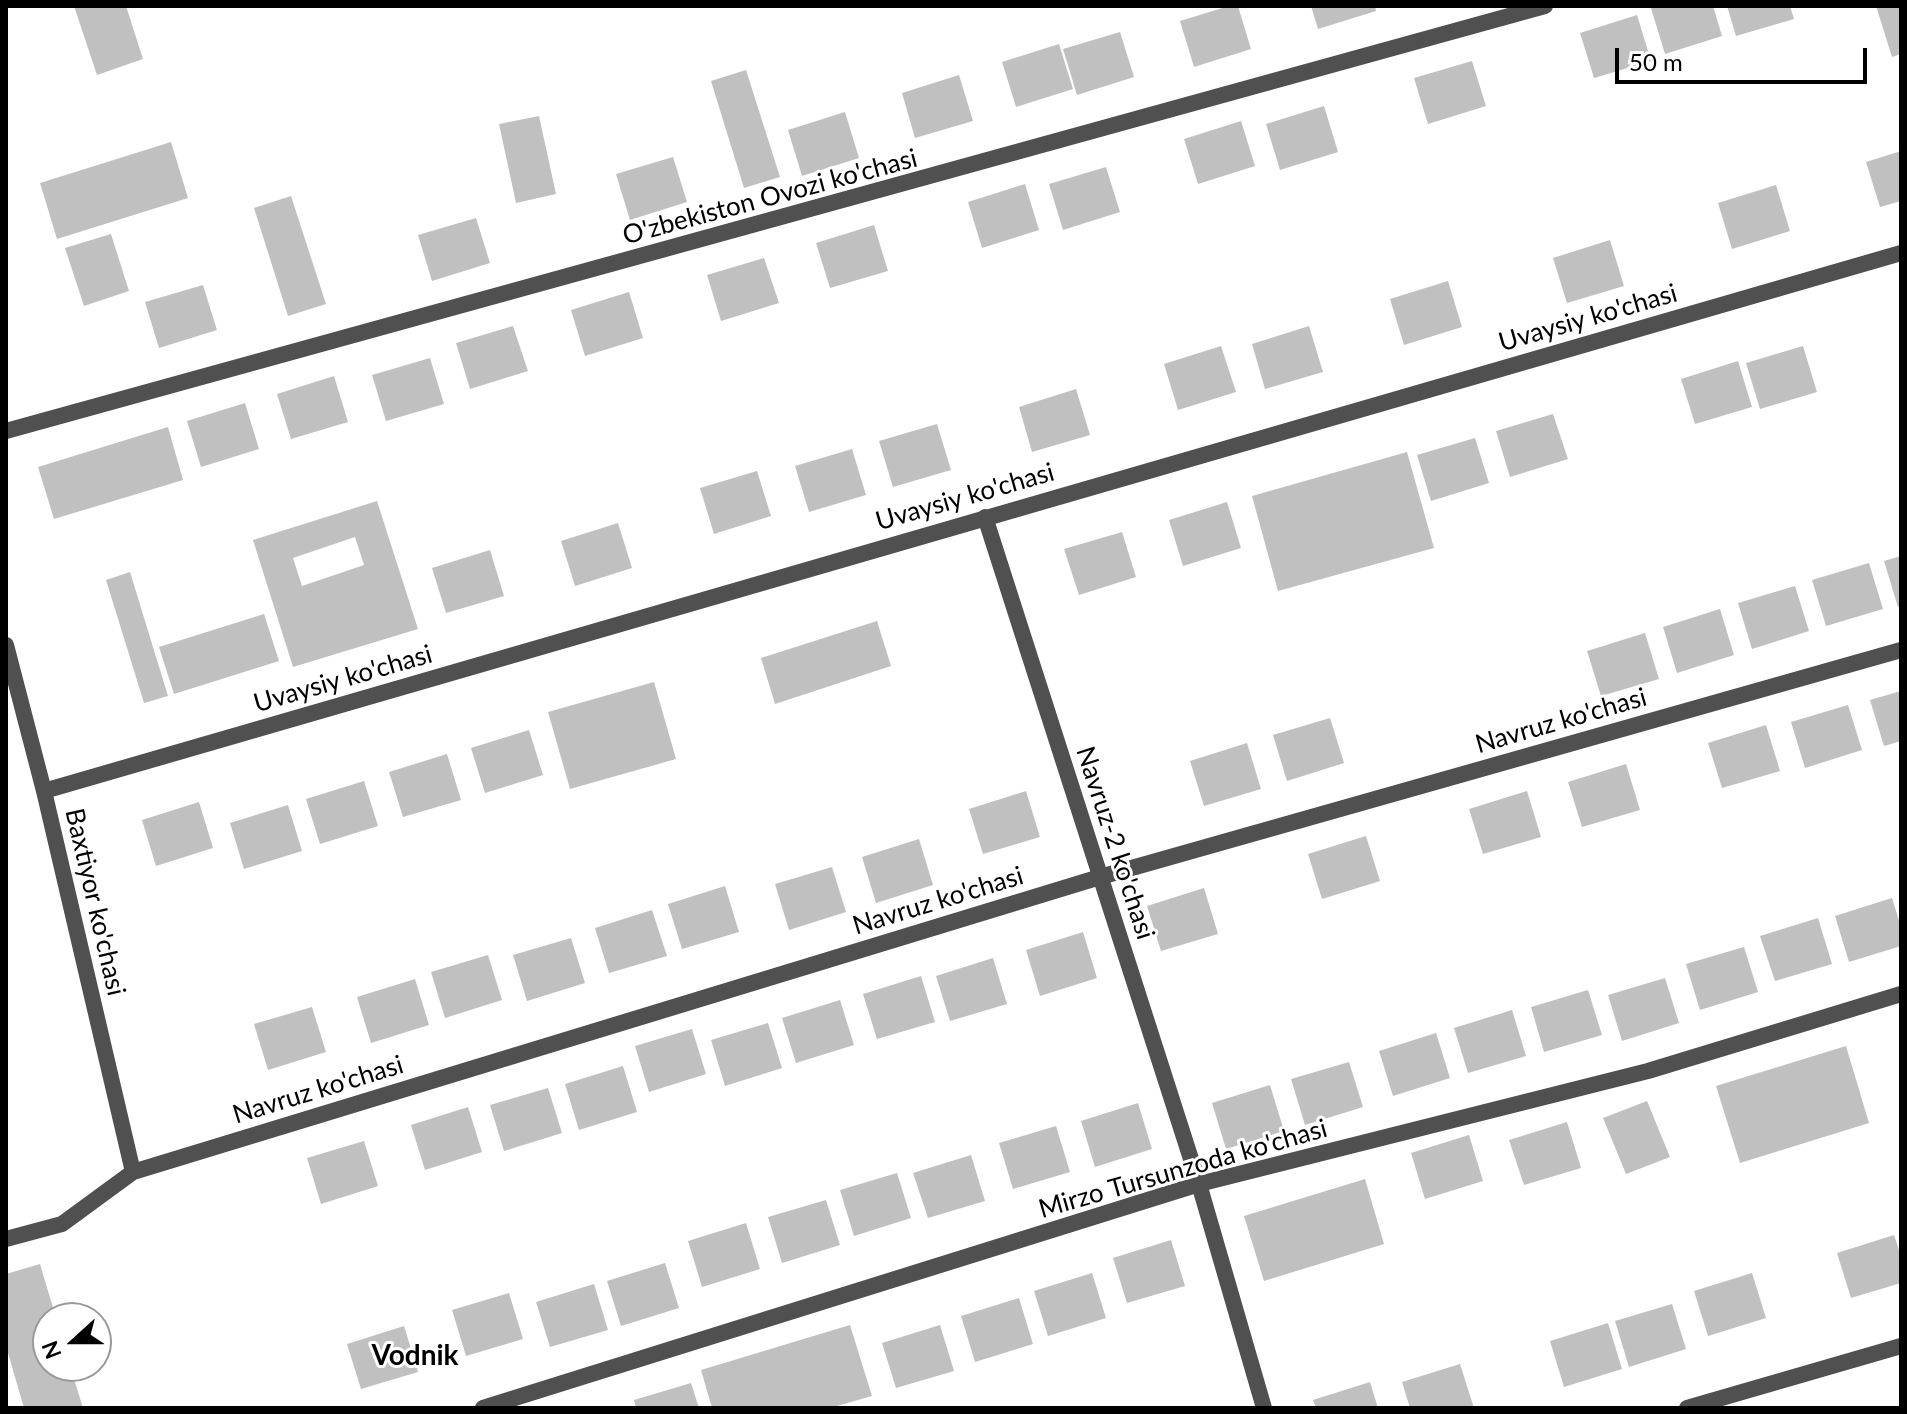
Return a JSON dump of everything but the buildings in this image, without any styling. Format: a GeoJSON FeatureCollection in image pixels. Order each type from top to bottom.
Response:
{"type":"FeatureCollection","features":[{"type":"Feature","properties":{"kind":"street","name":"O'zbekiston Ovozi ko'chasi"},"geometry":{"type":"LineString","coordinates":[[6,431],[1545,6]]}},
{"type":"Feature","properties":{"kind":"street","name":"Uvaysiy ko'chasi"},"geometry":{"type":"LineString","coordinates":[[44,791],[1901,253]]}},
{"type":"Feature","properties":{"kind":"street","name":"Navruz-2 ko'chasi"},"geometry":{"type":"LineString","coordinates":[[985,517],[1199,1184],[1264,1408]]}},
{"type":"Feature","properties":{"kind":"street","name":"Baxtiyor ko'chasi"},"geometry":{"type":"LineString","coordinates":[[6,645],[44,791],[133,1172]]}},
{"type":"Feature","properties":{"kind":"street","name":"Navruz ko'chasi"},"geometry":{"type":"LineString","coordinates":[[6,1239],[62,1224],[133,1172],[1100,877],[1901,650]]}},
{"type":"Feature","properties":{"kind":"street","name":"Mirzo Tursunzoda ko'chasi"},"geometry":{"type":"LineString","coordinates":[[483,1408],[1199,1184],[1648,1071],[1901,994]]}},
{"type":"Feature","properties":{"kind":"street"},"geometry":{"type":"LineString","coordinates":[[1687,1408],[1901,1346]]}},
{"type":"Feature","properties":{"kind":"district","name":"Vodnik"},"geometry":{"type":"Point","coordinates":[415,1356]}}]}
